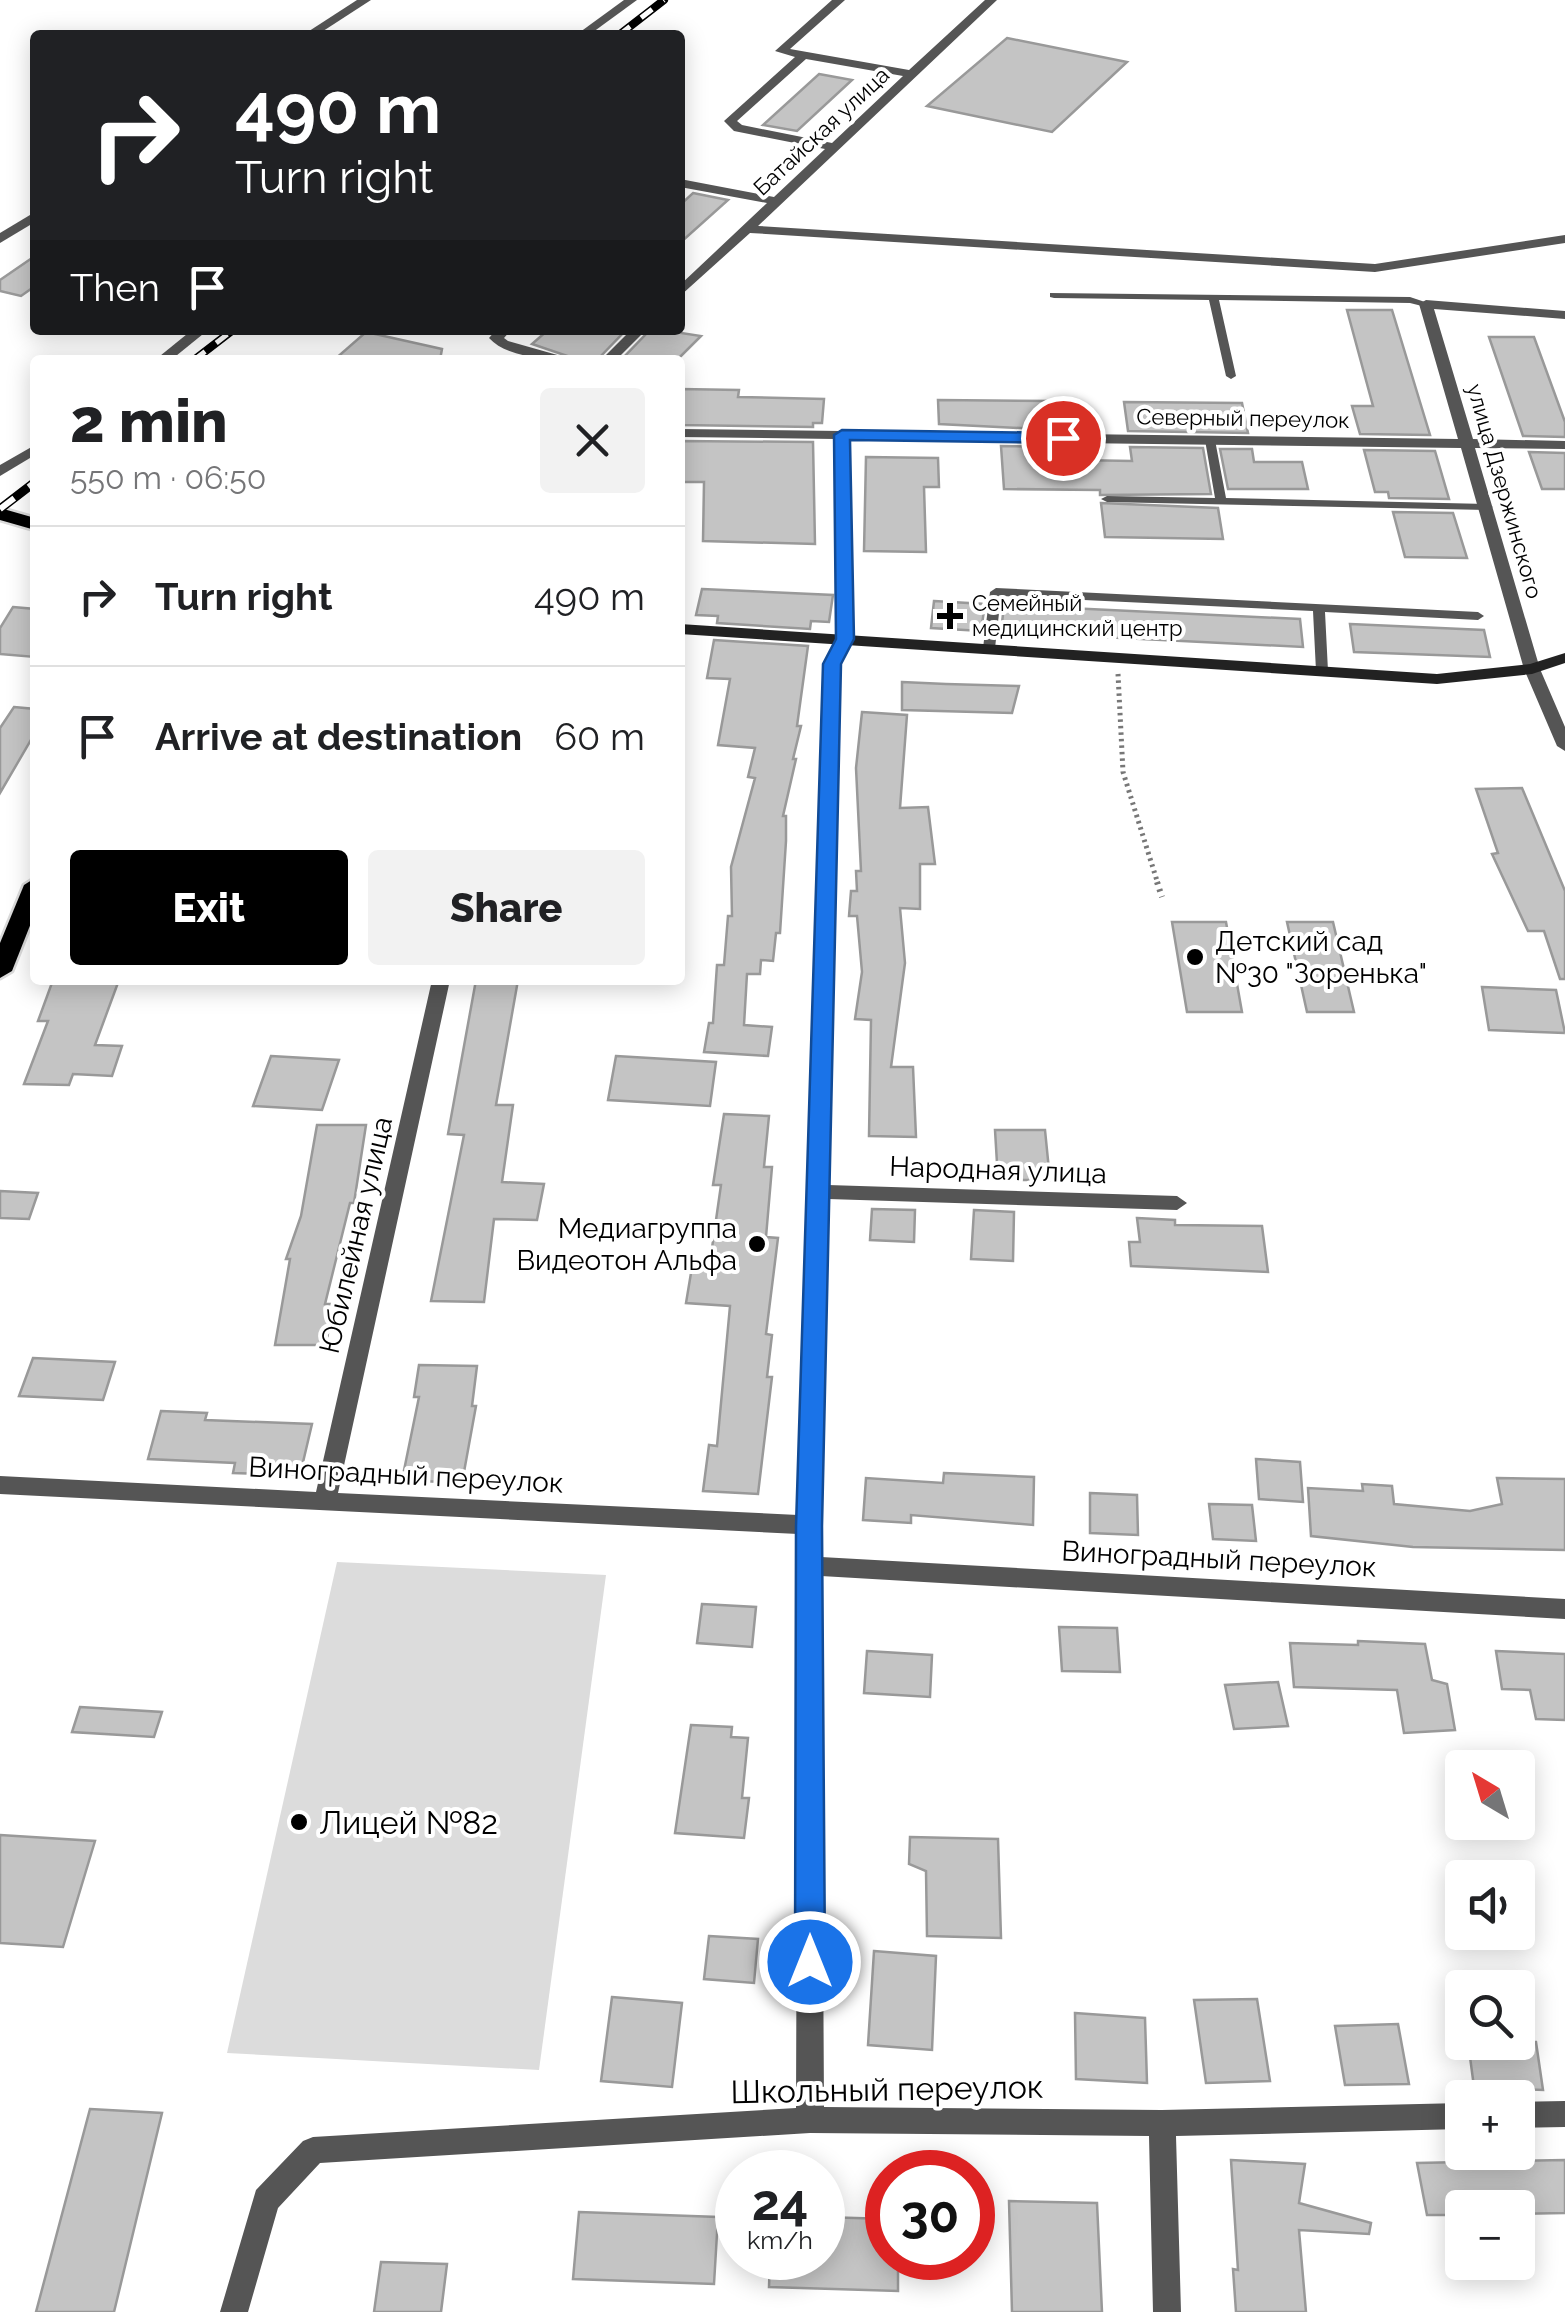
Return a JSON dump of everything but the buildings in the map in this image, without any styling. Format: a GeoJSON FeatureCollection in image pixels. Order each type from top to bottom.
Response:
{"type":"FeatureCollection","features":[{"type":"Feature","properties":{"kind":"main road"},"geometry":{"type":"LineString","coordinates":[[0,514],[30,523]]}},
{"type":"Feature","properties":{"kind":"main road"},"geometry":{"type":"LineString","coordinates":[[685,630],[1437,679],[1532,669],[1565,658]]}},
{"type":"Feature","properties":{"kind":"main road"},"geometry":{"type":"LineString","coordinates":[[0,971],[30,897]]}},
{"type":"Feature","properties":{"kind":"street"},"geometry":{"type":"LineString","coordinates":[[317,30],[365,0]]}},
{"type":"Feature","properties":{"kind":"street"},"geometry":{"type":"LineString","coordinates":[[589,30],[631,0]]}},
{"type":"Feature","properties":{"kind":"street"},"geometry":{"type":"LineString","coordinates":[[839,0],[781,51],[912,74]]}},
{"type":"Feature","properties":{"kind":"street","name":"Батайская улица"},"geometry":{"type":"LineString","coordinates":[[685,287],[990,0]]}},
{"type":"Feature","properties":{"kind":"street"},"geometry":{"type":"LineString","coordinates":[[804,55],[730,120],[738,128],[833,147]]}},
{"type":"Feature","properties":{"kind":"street"},"geometry":{"type":"LineString","coordinates":[[685,184],[776,201]]}},
{"type":"Feature","properties":{"kind":"street"},"geometry":{"type":"LineString","coordinates":[[0,238],[30,219]]}},
{"type":"Feature","properties":{"kind":"street"},"geometry":{"type":"LineString","coordinates":[[746,228],[1375,268],[1565,239]]}},
{"type":"Feature","properties":{"kind":"street"},"geometry":{"type":"LineString","coordinates":[[1426,304],[1565,316]]}},
{"type":"Feature","properties":{"kind":"street","name":"улица Дзержинского"},"geometry":{"type":"LineString","coordinates":[[1426,304],[1470,443],[1532,669],[1565,746]]}},
{"type":"Feature","properties":{"kind":"street"},"geometry":{"type":"LineString","coordinates":[[168,355],[194,335]]}},
{"type":"Feature","properties":{"kind":"street"},"geometry":{"type":"LineString","coordinates":[[499,335],[496,338],[504,344],[548,355]]}},
{"type":"Feature","properties":{"kind":"street"},"geometry":{"type":"LineString","coordinates":[[613,355],[634,335]]}},
{"type":"Feature","properties":{"kind":"street","name":"Северный переулок"},"geometry":{"type":"LineString","coordinates":[[685,433],[1565,445]]}},
{"type":"Feature","properties":{"kind":"street"},"geometry":{"type":"LineString","coordinates":[[810,2120],[809,1526],[832,664],[845,639],[842,435]]}},
{"type":"Feature","properties":{"kind":"street"},"geometry":{"type":"LineString","coordinates":[[0,472],[30,452]]}},
{"type":"Feature","properties":{"kind":"street","name":"Юбилейная улица"},"geometry":{"type":"LineString","coordinates":[[325,1501],[440,985]]}},
{"type":"Feature","properties":{"kind":"street","name":"Народная улица"},"geometry":{"type":"LineString","coordinates":[[818,1192],[1177,1203]]}},
{"type":"Feature","properties":{"kind":"street","name":"Виноградный переулок"},"geometry":{"type":"LineString","coordinates":[[0,1485],[809,1526]]}},
{"type":"Feature","properties":{"kind":"street","name":"Виноградный переулок"},"geometry":{"type":"LineString","coordinates":[[809,1566],[1565,1609]]}},
{"type":"Feature","properties":{"kind":"street"},"geometry":{"type":"LineString","coordinates":[[1535,2115],[1565,2114]]}},
{"type":"Feature","properties":{"kind":"street","name":"Школьный переулок"},"geometry":{"type":"LineString","coordinates":[[234,2312],[266,2200],[313,2150],[810,2120],[1162,2123],[1445,2116]]}},
{"type":"Feature","properties":{"kind":"street"},"geometry":{"type":"LineString","coordinates":[[1162,2123],[1167,2312]]}},
{"type":"Feature","properties":{"kind":"lane"},"geometry":{"type":"LineString","coordinates":[[1054,295],[1410,300],[1426,304]]}},
{"type":"Feature","properties":{"kind":"lane"},"geometry":{"type":"LineString","coordinates":[[1214,297],[1231,376]]}},
{"type":"Feature","properties":{"kind":"lane"},"geometry":{"type":"LineString","coordinates":[[1210,440],[1221,501]]}},
{"type":"Feature","properties":{"kind":"lane"},"geometry":{"type":"LineString","coordinates":[[1107,499],[1487,507]]}},
{"type":"Feature","properties":{"kind":"lane"},"geometry":{"type":"LineString","coordinates":[[990,648],[996,592],[1478,616]]}},
{"type":"Feature","properties":{"kind":"lane"},"geometry":{"type":"LineString","coordinates":[[1319,608],[1322,671]]}},
{"type":"Feature","properties":{"kind":"path"},"geometry":{"type":"LineString","coordinates":[[1118,657],[1123,772],[1162,897]]}},
{"type":"Feature","properties":{"kind":"shaded area"},"geometry":{"type":"Polygon","coordinates":[[[337,1562],[606,1575],[539,2070],[227,2053],[337,1562]]]}},
{"type":"Feature","properties":{"kind":"railway"},"geometry":{"type":"LineString","coordinates":[[625,30],[664,0]]}},
{"type":"Feature","properties":{"kind":"railway"},"geometry":{"type":"LineString","coordinates":[[200,355],[226,335]]}},
{"type":"Feature","properties":{"kind":"railway"},"geometry":{"type":"LineString","coordinates":[[0,509],[30,486]]}},
{"type":"Feature","properties":{"kind":"place","name":"Семейный медицинский центр"},"geometry":{"type":"Point","coordinates":[950,616]}},
{"type":"Feature","properties":{"kind":"place","name":"Детский сад №30 \"Зоренька\""},"geometry":{"type":"Point","coordinates":[1195,957]}},
{"type":"Feature","properties":{"kind":"place","name":"Медиагруппа Видеотон Альфа"},"geometry":{"type":"Point","coordinates":[757,1244]}},
{"type":"Feature","properties":{"kind":"place","name":"Лицей №82"},"geometry":{"type":"Point","coordinates":[299,1822]}},
{"type":"Feature","properties":{"kind":"route"},"geometry":{"type":"LineString","coordinates":[[810,1962],[809,1526],[832,664],[845,639],[842,435],[1063,438]]}}]}
